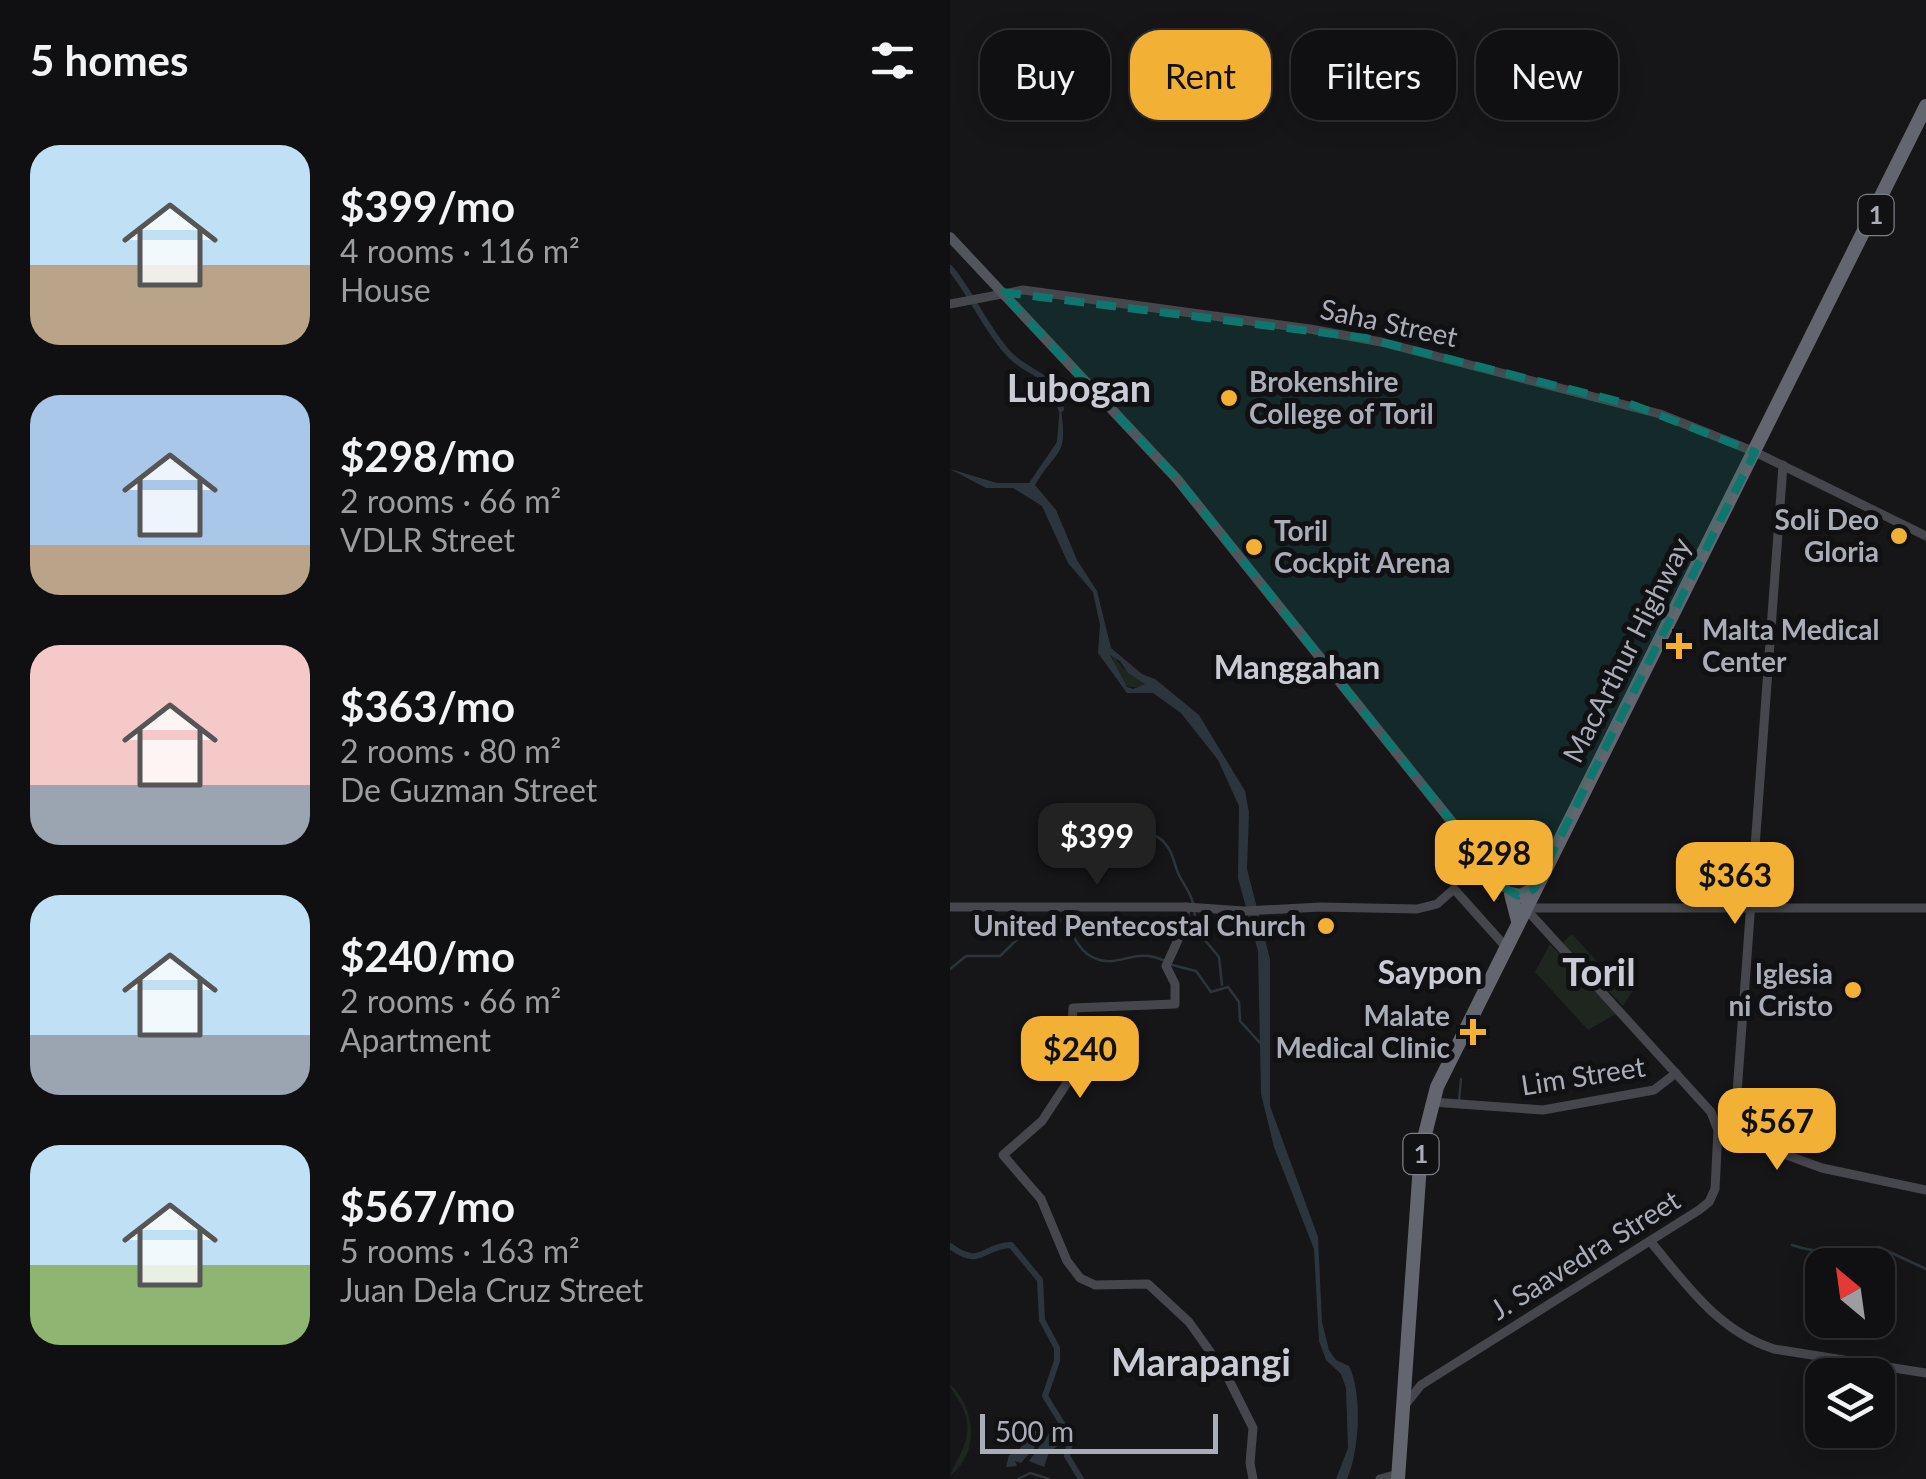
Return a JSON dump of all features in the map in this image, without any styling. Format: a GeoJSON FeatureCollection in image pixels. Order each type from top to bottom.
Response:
{"type":"FeatureCollection","features":[{"type":"Feature","properties":{"kind":"highway","name":"MacArthur Highway"},"geometry":{"type":"LineString","coordinates":[[1398,1476],[1421,1150],[1432,1102],[1448,1061],[1527,913],[1534,889],[1926,106]]}},
{"type":"Feature","properties":{"kind":"highway","name":"MacArthur Highway"},"geometry":{"type":"LineString","coordinates":[[1888,185],[1926,116]]}},
{"type":"Feature","properties":{"kind":"highway"},"geometry":{"type":"LineString","coordinates":[[1508,890],[1524,895],[1534,889]]}},
{"type":"Feature","properties":{"kind":"highway"},"geometry":{"type":"LineString","coordinates":[[1508,890],[1527,913]]}},
{"type":"Feature","properties":{"kind":"main road"},"geometry":{"type":"LineString","coordinates":[[950,237],[1173,482],[1449,829],[1508,890]]}},
{"type":"Feature","properties":{"kind":"street","name":"Saha Street"},"geometry":{"type":"LineString","coordinates":[[950,304],[1023,290],[1367,338],[1633,405],[1756,452],[1926,536]]}},
{"type":"Feature","properties":{"kind":"street","name":"J. Saavedra Street"},"geometry":{"type":"LineString","coordinates":[[1403,1407],[1421,1384],[1711,1199],[1720,1130],[1733,1110],[1736,1093],[1782,465]]}},
{"type":"Feature","properties":{"kind":"street"},"geometry":{"type":"LineString","coordinates":[[950,908],[1186,907],[1244,912],[1422,908],[1437,904],[1454,889],[1506,946]]}},
{"type":"Feature","properties":{"kind":"street"},"geometry":{"type":"LineString","coordinates":[[1186,907],[1183,929],[1168,962],[1167,972],[1175,984],[1174,1005],[1072,1008],[1070,1080],[1042,1122],[1004,1155],[1041,1199],[1075,1273],[1095,1285],[1148,1284],[1176,1308],[1210,1347],[1254,1428],[1250,1464],[1253,1479]]}},
{"type":"Feature","properties":{"kind":"street"},"geometry":{"type":"LineString","coordinates":[[1527,913],[1750,907],[1926,908]]}},
{"type":"Feature","properties":{"kind":"street"},"geometry":{"type":"LineString","coordinates":[[1527,913],[1711,1112],[1720,1130],[1822,1168],[1926,1190]]}},
{"type":"Feature","properties":{"kind":"street","name":"Lim Street"},"geometry":{"type":"LineString","coordinates":[[1432,1102],[1544,1110],[1654,1090],[1676,1073]]}},
{"type":"Feature","properties":{"kind":"street"},"geometry":{"type":"LineString","coordinates":[[1650,1241],[1733,1331],[1774,1349],[1926,1373]]}},
{"type":"Feature","properties":{"kind":"street"},"geometry":{"type":"LineString","coordinates":[[1405,1380],[1421,1384]]}},
{"type":"Feature","properties":{"kind":"street"},"geometry":{"type":"LineString","coordinates":[[1380,1479],[1398,1476]]}},
{"type":"Feature","properties":{"kind":"highlighted area"},"geometry":{"type":"Polygon","coordinates":[[[1001,292],[1365,338],[1633,405],[1755,452],[1534,889],[1518,896],[1504,887],[1177,479],[1001,292]]]}},
{"type":"Feature","properties":{"kind":"shaded area"},"geometry":{"type":"Polygon","coordinates":[[[1060,404],[1062,444],[1035,485],[1056,510],[1077,560],[1097,591],[1111,648],[1199,715],[1245,791],[1249,813],[1247,869],[1270,959],[1270,1106],[1318,1237],[1322,1322],[1329,1350],[1336,1360],[1349,1366],[1356,1392],[1357,1439],[1347,1479],[1336,1479],[1348,1448],[1346,1388],[1341,1374],[1326,1360],[1319,1341],[1314,1249],[1274,1147],[1261,1094],[1258,951],[1238,878],[1239,806],[1218,760],[1181,713],[1153,693],[1127,693],[1098,653],[1100,625],[1093,592],[1068,563],[1042,506],[1013,488],[986,488],[950,469],[997,483],[1029,483],[1057,442],[1060,404]],[[1110,655],[1127,687],[1145,684],[1128,673],[1110,655]]]}},
{"type":"Feature","properties":{"kind":"shaded area"},"geometry":{"type":"Polygon","coordinates":[[[1112,654],[1145,684],[1125,685],[1117,675],[1112,654]]]}},
{"type":"Feature","properties":{"kind":"shaded area"},"geometry":{"type":"Polygon","coordinates":[[[1572,934],[1612,978],[1621,971],[1636,986],[1623,1006],[1562,943],[1572,934]]]}},
{"type":"Feature","properties":{"kind":"shaded area"},"geometry":{"type":"Polygon","coordinates":[[[1550,944],[1616,1014],[1588,1030],[1535,972],[1550,944]]]}},
{"type":"Feature","properties":{"kind":"shaded area"},"geometry":{"type":"Polygon","coordinates":[[[950,1384],[965,1406],[971,1431],[966,1455],[950,1476],[965,1443],[967,1426],[950,1384]]]}},
{"type":"Feature","properties":{"kind":"shaded area"},"geometry":{"type":"Polygon","coordinates":[[[1053,1428],[1057,1429],[1059,1445],[1049,1452],[1044,1467],[1029,1461],[1053,1428]]]}},
{"type":"Feature","properties":{"kind":"shaded area"},"geometry":{"type":"Polygon","coordinates":[[[1033,1429],[1043,1436],[1038,1444],[1031,1443],[1035,1447],[1021,1463],[1015,1461],[1017,1466],[1006,1467],[1009,1455],[1019,1450],[1033,1429]]]}},
{"type":"Feature","properties":{"kind":"waterway"},"geometry":{"type":"LineString","coordinates":[[950,268],[1000,344],[1047,381],[1061,409]]}},
{"type":"Feature","properties":{"kind":"waterway"},"geometry":{"type":"LineString","coordinates":[[1075,836],[1103,849],[1143,834],[1159,838],[1169,849],[1193,903]]}},
{"type":"Feature","properties":{"kind":"waterway"},"geometry":{"type":"LineString","coordinates":[[1194,911],[1199,933],[1219,957],[1222,985]]}},
{"type":"Feature","properties":{"kind":"waterway"},"geometry":{"type":"LineString","coordinates":[[950,969],[966,956],[1000,956],[1032,925],[1053,916],[1066,926],[1084,951],[1100,960],[1146,956],[1165,961]]}},
{"type":"Feature","properties":{"kind":"waterway"},"geometry":{"type":"LineString","coordinates":[[1172,965],[1196,971],[1211,992],[1228,987],[1239,1002],[1240,1021],[1262,1045]]}},
{"type":"Feature","properties":{"kind":"waterway"},"geometry":{"type":"LineString","coordinates":[[1459,1101],[1461,1079]]}},
{"type":"Feature","properties":{"kind":"waterway"},"geometry":{"type":"LineString","coordinates":[[950,1246],[975,1256],[1011,1245],[1040,1280],[1042,1320],[1057,1348],[1057,1361],[1045,1396],[1071,1438],[1067,1456],[1081,1479]]}},
{"type":"Feature","properties":{"kind":"waterway"},"geometry":{"type":"LineString","coordinates":[[1792,1245],[1836,1252],[1879,1247],[1926,1269]]}},
{"type":"Feature","properties":{"kind":"waterway"},"geometry":{"type":"LineString","coordinates":[[1018,1479],[1030,1473],[1049,1479]]}},
{"type":"Feature","properties":{"kind":"place","name":"Brokenshire College of Toril"},"geometry":{"type":"Point","coordinates":[1229,398]}},
{"type":"Feature","properties":{"kind":"place","name":"Soli Deo Gloria"},"geometry":{"type":"Point","coordinates":[1899,536]}},
{"type":"Feature","properties":{"kind":"place","name":"Toril Cockpit Arena"},"geometry":{"type":"Point","coordinates":[1254,547]}},
{"type":"Feature","properties":{"kind":"place","name":"Malta Medical Center"},"geometry":{"type":"Point","coordinates":[1679,646]}},
{"type":"Feature","properties":{"kind":"place","name":"United Pentecostal Church"},"geometry":{"type":"Point","coordinates":[1326,926]}},
{"type":"Feature","properties":{"kind":"place","name":"Iglesia ni Cristo"},"geometry":{"type":"Point","coordinates":[1853,990]}},
{"type":"Feature","properties":{"kind":"place","name":"Malate Medical Clinic"},"geometry":{"type":"Point","coordinates":[1473,1032]}},
{"type":"Feature","properties":{"kind":"district","name":"Lubogan"},"geometry":{"type":"Point","coordinates":[1079,389]}},
{"type":"Feature","properties":{"kind":"district","name":"Manggahan"},"geometry":{"type":"Point","coordinates":[1297,668]}},
{"type":"Feature","properties":{"kind":"district","name":"Saypon"},"geometry":{"type":"Point","coordinates":[1430,973]}},
{"type":"Feature","properties":{"kind":"district","name":"Toril"},"geometry":{"type":"Point","coordinates":[1599,973]}},
{"type":"Feature","properties":{"kind":"district","name":"Marapangi"},"geometry":{"type":"Point","coordinates":[1201,1363]}}]}
